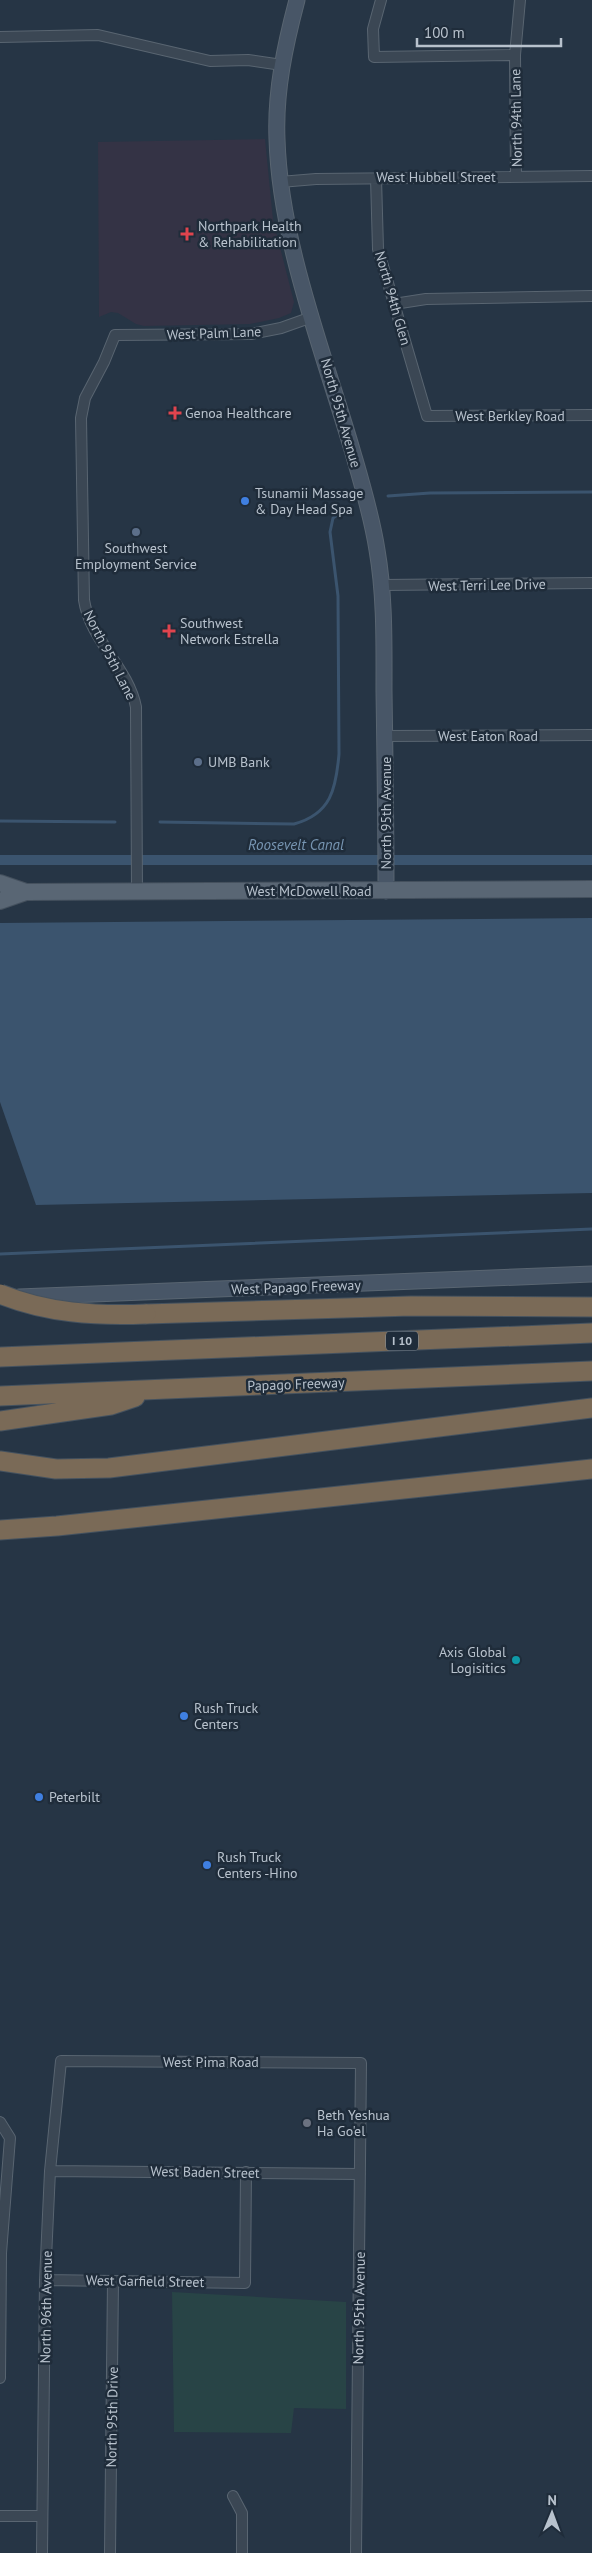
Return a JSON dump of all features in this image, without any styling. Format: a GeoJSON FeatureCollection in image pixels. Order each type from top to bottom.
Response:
{"type":"FeatureCollection","features":[{"type":"Feature","properties":{"kind":"highway"},"geometry":{"type":"LineString","coordinates":[[0,1296],[76,1314],[146,1314],[410,1306],[592,1307]]}},
{"type":"Feature","properties":{"kind":"highway","name":"I 10"},"geometry":{"type":"LineString","coordinates":[[0,1357],[592,1333]]}},
{"type":"Feature","properties":{"kind":"highway","name":"Papago Freeway"},"geometry":{"type":"LineString","coordinates":[[0,1396],[592,1371]]}},
{"type":"Feature","properties":{"kind":"highway"},"geometry":{"type":"LineString","coordinates":[[0,1421],[111,1406],[155,1390]]}},
{"type":"Feature","properties":{"kind":"highway"},"geometry":{"type":"LineString","coordinates":[[4,1462],[56,1469],[109,1468],[592,1408]]}},
{"type":"Feature","properties":{"kind":"highway"},"geometry":{"type":"LineString","coordinates":[[0,1530],[67,1525],[592,1469]]}},
{"type":"Feature","properties":{"kind":"main road","name":"West McDowell Road"},"geometry":{"type":"LineString","coordinates":[[0,883],[26,892],[592,889]]}},
{"type":"Feature","properties":{"kind":"main road","name":"West McDowell Road"},"geometry":{"type":"LineString","coordinates":[[0,901],[26,892]]}},
{"type":"Feature","properties":{"kind":"street","name":"North 95th Avenue"},"geometry":{"type":"LineString","coordinates":[[297,0],[282,65],[278,98],[277,139],[280,182],[288,228],[375,536],[382,586],[386,891]]}},
{"type":"Feature","properties":{"kind":"street"},"geometry":{"type":"LineString","coordinates":[[381,0],[373,29],[374,57],[515,55]]}},
{"type":"Feature","properties":{"kind":"street","name":"North 94th Lane"},"geometry":{"type":"LineString","coordinates":[[516,177],[515,55],[520,0]]}},
{"type":"Feature","properties":{"kind":"street"},"geometry":{"type":"LineString","coordinates":[[0,38],[98,34],[210,61],[248,60],[282,65]]}},
{"type":"Feature","properties":{"kind":"street","name":"West Hubbell Street"},"geometry":{"type":"LineString","coordinates":[[280,182],[376,178],[592,176]]}},
{"type":"Feature","properties":{"kind":"street","name":"North 94th Glen"},"geometry":{"type":"LineString","coordinates":[[376,178],[378,249],[427,416]]}},
{"type":"Feature","properties":{"kind":"street"},"geometry":{"type":"LineString","coordinates":[[394,304],[426,299],[592,296]]}},
{"type":"Feature","properties":{"kind":"street","name":"West Palm Lane"},"geometry":{"type":"LineString","coordinates":[[115,335],[251,334],[281,328],[312,317]]}},
{"type":"Feature","properties":{"kind":"street","name":"North 95th Lane"},"geometry":{"type":"LineString","coordinates":[[115,335],[83,405],[81,437],[84,600],[88,617],[134,698],[138,717],[137,892]]}},
{"type":"Feature","properties":{"kind":"street","name":"West Berkley Road"},"geometry":{"type":"LineString","coordinates":[[427,416],[592,416]]}},
{"type":"Feature","properties":{"kind":"street","name":"West Terri Lee Drive"},"geometry":{"type":"LineString","coordinates":[[382,586],[592,584]]}},
{"type":"Feature","properties":{"kind":"street","name":"West Eaton Road"},"geometry":{"type":"LineString","coordinates":[[385,736],[592,735]]}},
{"type":"Feature","properties":{"kind":"street","name":"West Papago Freeway"},"geometry":{"type":"LineString","coordinates":[[0,1296],[592,1274]]}},
{"type":"Feature","properties":{"kind":"street","name":"West Pima Road"},"geometry":{"type":"LineString","coordinates":[[61,2061],[361,2063]]}},
{"type":"Feature","properties":{"kind":"street","name":"North 96th Avenue"},"geometry":{"type":"LineString","coordinates":[[42,2553],[45,2280],[50,2170],[61,2061]]}},
{"type":"Feature","properties":{"kind":"street","name":"North 95th Avenue"},"geometry":{"type":"LineString","coordinates":[[356,2553],[361,2063]]}},
{"type":"Feature","properties":{"kind":"street"},"geometry":{"type":"LineString","coordinates":[[0,2122],[10,2138],[2,2253],[0,2378]]}},
{"type":"Feature","properties":{"kind":"street","name":"West Baden Street"},"geometry":{"type":"LineString","coordinates":[[50,2170],[360,2174]]}},
{"type":"Feature","properties":{"kind":"street","name":"West Garfield Street"},"geometry":{"type":"LineString","coordinates":[[45,2280],[245,2284],[246,2172]]}},
{"type":"Feature","properties":{"kind":"street","name":"North 95th Drive"},"geometry":{"type":"LineString","coordinates":[[110,2553],[113,2281]]}},
{"type":"Feature","properties":{"kind":"street"},"geometry":{"type":"LineString","coordinates":[[232,2496],[242,2513],[242,2553]]}},
{"type":"Feature","properties":{"kind":"street"},"geometry":{"type":"LineString","coordinates":[[0,2516],[42,2516]]}},
{"type":"Feature","properties":{"kind":"shaded area","name":"Northpark Health & Rehabilitation"},"geometry":{"type":"Polygon","coordinates":[[[265,139],[273,220],[294,302],[291,313],[279,318],[250,324],[144,326],[136,324],[118,313],[111,312],[99,317],[98,142],[265,139]]]}},
{"type":"Feature","properties":{"kind":"shaded area"},"geometry":{"type":"Polygon","coordinates":[[[592,918],[592,1193],[36,1205],[0,1102],[0,923],[592,918]]]}},
{"type":"Feature","properties":{"kind":"green space"},"geometry":{"type":"Polygon","coordinates":[[[172,2292],[346,2302],[346,2409],[294,2408],[291,2433],[174,2432],[172,2292]]]}},
{"type":"Feature","properties":{"kind":"waterway"},"geometry":{"type":"LineString","coordinates":[[388,496],[430,493],[592,492]]}},
{"type":"Feature","properties":{"kind":"waterway"},"geometry":{"type":"LineString","coordinates":[[160,822],[294,824],[306,820],[324,807],[333,789],[339,754],[338,596],[330,532],[333,518],[343,511]]}},
{"type":"Feature","properties":{"kind":"waterway"},"geometry":{"type":"LineString","coordinates":[[0,821],[115,822]]}},
{"type":"Feature","properties":{"kind":"waterway","name":"Roosevelt Canal"},"geometry":{"type":"LineString","coordinates":[[0,860],[592,860]]}},
{"type":"Feature","properties":{"kind":"waterway"},"geometry":{"type":"LineString","coordinates":[[0,1254],[592,1229]]}},
{"type":"Feature","properties":{"kind":"place","name":"Northpark Health & Rehabilitation"},"geometry":{"type":"Point","coordinates":[187,234]}},
{"type":"Feature","properties":{"kind":"place","name":"Genoa Healthcare"},"geometry":{"type":"Point","coordinates":[175,413]}},
{"type":"Feature","properties":{"kind":"place","name":"Tsunamii Massage & Day Head Spa"},"geometry":{"type":"Point","coordinates":[245,501]}},
{"type":"Feature","properties":{"kind":"place","name":"Southwest Employment Service"},"geometry":{"type":"Point","coordinates":[136,532]}},
{"type":"Feature","properties":{"kind":"place","name":"Southwest Network Estrella"},"geometry":{"type":"Point","coordinates":[169,631]}},
{"type":"Feature","properties":{"kind":"place","name":"UMB Bank"},"geometry":{"type":"Point","coordinates":[198,762]}},
{"type":"Feature","properties":{"kind":"place","name":"Axis Global Logisitics"},"geometry":{"type":"Point","coordinates":[516,1660]}},
{"type":"Feature","properties":{"kind":"place","name":"Rush Truck Centers"},"geometry":{"type":"Point","coordinates":[184,1716]}},
{"type":"Feature","properties":{"kind":"place","name":"Peterbilt"},"geometry":{"type":"Point","coordinates":[39,1797]}},
{"type":"Feature","properties":{"kind":"place","name":"Rush Truck Centers -Hino"},"geometry":{"type":"Point","coordinates":[207,1865]}},
{"type":"Feature","properties":{"kind":"place","name":"Beth Yeshua Ha Go'el"},"geometry":{"type":"Point","coordinates":[307,2123]}}]}
